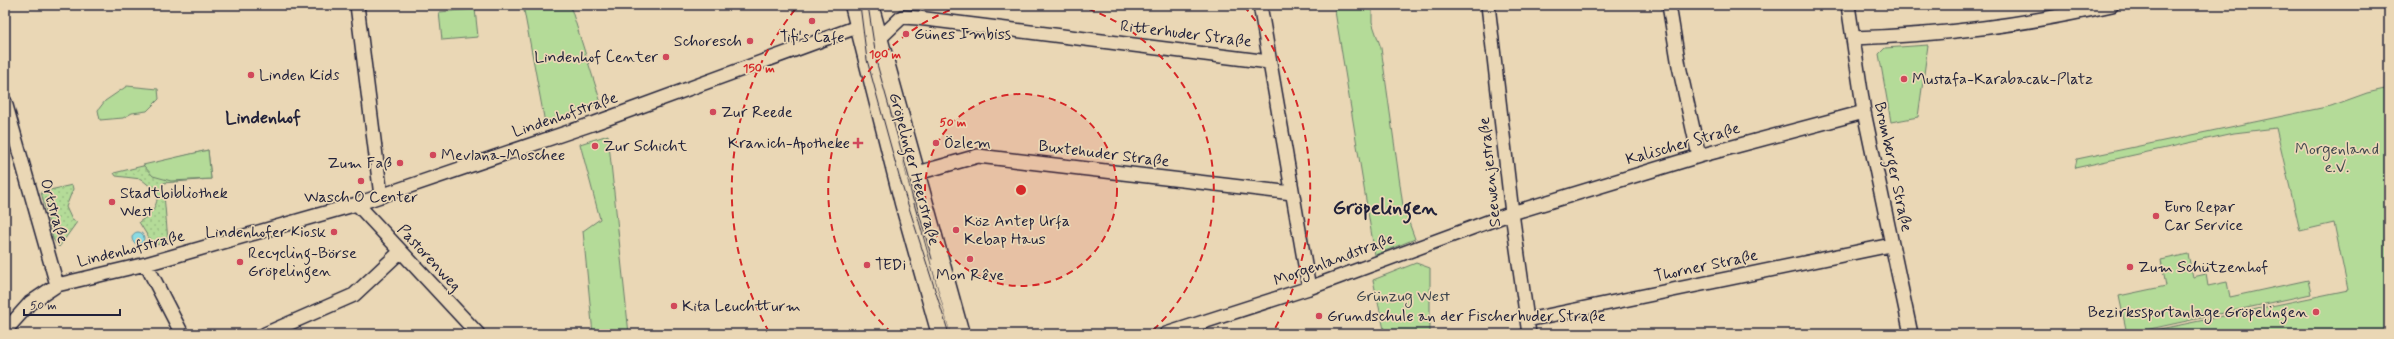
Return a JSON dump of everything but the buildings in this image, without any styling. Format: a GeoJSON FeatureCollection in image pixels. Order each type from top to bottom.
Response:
{"type":"FeatureCollection","features":[{"type":"Feature","properties":{"kind":"main road","name":"Gröpelinger Heerstraße"},"geometry":{"type":"LineString","coordinates":[[854,5],[866,18],[879,39],[914,174],[960,334]]}},
{"type":"Feature","properties":{"kind":"main road","name":"Gröpelinger Heerstraße"},"geometry":{"type":"LineString","coordinates":[[866,18],[941,334]]}},
{"type":"Feature","properties":{"kind":"street"},"geometry":{"type":"LineString","coordinates":[[357,5],[380,196]]}},
{"type":"Feature","properties":{"kind":"street"},"geometry":{"type":"LineString","coordinates":[[1260,5],[1269,62]]}},
{"type":"Feature","properties":{"kind":"street","name":"Seewenjestraße"},"geometry":{"type":"LineString","coordinates":[[1488,5],[1512,213],[1529,334]]}},
{"type":"Feature","properties":{"kind":"street"},"geometry":{"type":"LineString","coordinates":[[1669,5],[1678,66],[1699,156]]}},
{"type":"Feature","properties":{"kind":"street","name":"Bromberger Straße"},"geometry":{"type":"LineString","coordinates":[[1848,5],[1864,112],[1911,334]]}},
{"type":"Feature","properties":{"kind":"street"},"geometry":{"type":"LineString","coordinates":[[1853,38],[1928,35],[2001,27],[2112,5]]}},
{"type":"Feature","properties":{"kind":"street","name":"Ritterhuder Straße"},"geometry":{"type":"LineString","coordinates":[[879,39],[902,17],[1269,62],[1309,288]]}},
{"type":"Feature","properties":{"kind":"street","name":"Lindenhofstraße"},"geometry":{"type":"LineString","coordinates":[[58,285],[146,264],[356,204],[595,123],[866,18]]}},
{"type":"Feature","properties":{"kind":"street","name":"Ortstraße"},"geometry":{"type":"LineString","coordinates":[[5,102],[58,285]]}},
{"type":"Feature","properties":{"kind":"street","name":"Kalischer Straße"},"geometry":{"type":"LineString","coordinates":[[1512,213],[1699,156],[1864,112]]}},
{"type":"Feature","properties":{"kind":"street","name":"Buxtehuder Straße"},"geometry":{"type":"LineString","coordinates":[[914,174],[978,156],[1292,193]]}},
{"type":"Feature","properties":{"kind":"street","name":"Pastorenweg"},"geometry":{"type":"LineString","coordinates":[[356,204],[471,332]]}},
{"type":"Feature","properties":{"kind":"street","name":"Morgenlandstraße"},"geometry":{"type":"LineString","coordinates":[[1166,334],[1192,330],[1512,213]]}},
{"type":"Feature","properties":{"kind":"street","name":"Thorner Straße"},"geometry":{"type":"LineString","coordinates":[[1527,320],[1892,245]]}},
{"type":"Feature","properties":{"kind":"street"},"geometry":{"type":"LineString","coordinates":[[265,334],[354,295],[400,252]]}},
{"type":"Feature","properties":{"kind":"street"},"geometry":{"type":"LineString","coordinates":[[146,264],[182,334]]}},
{"type":"Feature","properties":{"kind":"street"},"geometry":{"type":"LineString","coordinates":[[5,331],[30,303],[58,285]]}},
{"type":"Feature","properties":{"kind":"green space"},"geometry":{"type":"Polygon","coordinates":[[[523,5],[570,5],[601,103],[545,123],[523,5]]]}},
{"type":"Feature","properties":{"kind":"green space"},"geometry":{"type":"Polygon","coordinates":[[[1334,5],[1372,5],[1372,22],[1381,48],[1403,206],[1415,239],[1375,255],[1334,5]]]}},
{"type":"Feature","properties":{"kind":"green space"},"geometry":{"type":"Polygon","coordinates":[[[475,9],[478,37],[442,40],[439,12],[475,9]]]}},
{"type":"Feature","properties":{"kind":"green space"},"geometry":{"type":"Polygon","coordinates":[[[1928,45],[1918,117],[1891,122],[1879,54],[1885,48],[1928,45]]]}},
{"type":"Feature","properties":{"kind":"green space"},"geometry":{"type":"Polygon","coordinates":[[[127,86],[158,89],[159,99],[147,111],[132,113],[123,118],[100,120],[98,110],[105,101],[127,86]]]}},
{"type":"Feature","properties":{"kind":"green space","name":"Morgenland e.V."},"geometry":{"type":"Polygon","coordinates":[[[2389,88],[2389,334],[2137,334],[2348,290],[2334,223],[2300,231],[2276,128],[2234,133],[2075,168],[2077,159],[2331,106],[2367,93],[2389,88]]]}},
{"type":"Feature","properties":{"kind":"green space"},"geometry":{"type":"Polygon","coordinates":[[[608,135],[629,334],[593,334],[583,231],[600,219],[580,144],[608,135]]]}},
{"type":"Feature","properties":{"kind":"green space"},"geometry":{"type":"Polygon","coordinates":[[[208,150],[211,179],[163,183],[168,241],[147,248],[143,245],[150,240],[139,222],[153,210],[157,202],[157,192],[141,179],[116,176],[114,173],[208,150]]]}},
{"type":"Feature","properties":{"kind":"green space"},"geometry":{"type":"Polygon","coordinates":[[[208,150],[211,179],[171,181],[153,176],[143,165],[208,150]]]}},
{"type":"Feature","properties":{"kind":"green space"},"geometry":{"type":"Polygon","coordinates":[[[72,185],[73,189],[66,207],[72,220],[77,222],[59,247],[53,239],[41,192],[72,185]]]}},
{"type":"Feature","properties":{"kind":"green space"},"geometry":{"type":"Polygon","coordinates":[[[2188,254],[2193,277],[2206,274],[2208,286],[2227,282],[2230,297],[2308,280],[2311,294],[2127,334],[2119,296],[2166,286],[2161,260],[2188,254]]]}},
{"type":"Feature","properties":{"kind":"green space","name":"Grünzug West"},"geometry":{"type":"Polygon","coordinates":[[[1416,263],[1430,268],[1430,334],[1385,334],[1373,280],[1416,263]]]}},
{"type":"Feature","properties":{"kind":"water"},"geometry":{"type":"Polygon","coordinates":[[[136,232],[140,232],[144,238],[140,244],[136,244],[132,240],[132,236],[136,232]]]}},
{"type":"Feature","properties":{"kind":"tram line"},"geometry":{"type":"LineString","coordinates":[[860,5],[867,60],[899,176],[949,334]]}},
{"type":"Feature","properties":{"kind":"tram line"},"geometry":{"type":"LineString","coordinates":[[868,5],[877,64],[932,259]]}},
{"type":"Feature","properties":{"kind":"place","name":"Tifi's Cafe"},"geometry":{"type":"Point","coordinates":[812,21]}},
{"type":"Feature","properties":{"kind":"place","name":"Günes Imbiss"},"geometry":{"type":"Point","coordinates":[906,34]}},
{"type":"Feature","properties":{"kind":"place","name":"Schoresch"},"geometry":{"type":"Point","coordinates":[750,41]}},
{"type":"Feature","properties":{"kind":"place","name":"Lindenhof Center"},"geometry":{"type":"Point","coordinates":[666,57]}},
{"type":"Feature","properties":{"kind":"place","name":"Linden Kids"},"geometry":{"type":"Point","coordinates":[251,75]}},
{"type":"Feature","properties":{"kind":"place","name":"Mustafa-Karabacak-Platz"},"geometry":{"type":"Point","coordinates":[1904,79]}},
{"type":"Feature","properties":{"kind":"place","name":"Zur Reede"},"geometry":{"type":"Point","coordinates":[713,112]}},
{"type":"Feature","properties":{"kind":"place","name":"Kranich-Apotheke"},"geometry":{"type":"Point","coordinates":[858,143]}},
{"type":"Feature","properties":{"kind":"place","name":"Özlem"},"geometry":{"type":"Point","coordinates":[936,143]}},
{"type":"Feature","properties":{"kind":"place","name":"Zur Schicht"},"geometry":{"type":"Point","coordinates":[595,146]}},
{"type":"Feature","properties":{"kind":"place","name":"Mevlana-Moschee"},"geometry":{"type":"Point","coordinates":[433,155]}},
{"type":"Feature","properties":{"kind":"place","name":"Zum Faß"},"geometry":{"type":"Point","coordinates":[400,163]}},
{"type":"Feature","properties":{"kind":"place","name":"Wasch O Center"},"geometry":{"type":"Point","coordinates":[361,181]}},
{"type":"Feature","properties":{"kind":"place","name":"Stadtbibliothek West"},"geometry":{"type":"Point","coordinates":[112,202]}},
{"type":"Feature","properties":{"kind":"place","name":"Euro Repar Car Service"},"geometry":{"type":"Point","coordinates":[2156,216]}},
{"type":"Feature","properties":{"kind":"place","name":"Köz Antep Urfa Kebap Haus"},"geometry":{"type":"Point","coordinates":[956,230]}},
{"type":"Feature","properties":{"kind":"place","name":"Lindenhofer Kiosk"},"geometry":{"type":"Point","coordinates":[334,232]}},
{"type":"Feature","properties":{"kind":"place","name":"Mon Rêve"},"geometry":{"type":"Point","coordinates":[970,259]}},
{"type":"Feature","properties":{"kind":"place","name":"Recycling-Börse Gröpelingen"},"geometry":{"type":"Point","coordinates":[240,262]}},
{"type":"Feature","properties":{"kind":"place","name":"TEDi"},"geometry":{"type":"Point","coordinates":[867,265]}},
{"type":"Feature","properties":{"kind":"place","name":"Zum Schützenhof"},"geometry":{"type":"Point","coordinates":[2130,267]}},
{"type":"Feature","properties":{"kind":"place","name":"Kita Leuchtturm"},"geometry":{"type":"Point","coordinates":[674,306]}},
{"type":"Feature","properties":{"kind":"place","name":"Bezirkssportanlage Gröpelingen"},"geometry":{"type":"Point","coordinates":[2316,312]}},
{"type":"Feature","properties":{"kind":"place","name":"Grundschule an der Fischerhuder Straße"},"geometry":{"type":"Point","coordinates":[1319,316]}},
{"type":"Feature","properties":{"kind":"district","name":"Lindenhof"},"geometry":{"type":"Point","coordinates":[263,118]}},
{"type":"Feature","properties":{"kind":"district","name":"Gröpelingen"},"geometry":{"type":"Point","coordinates":[1385,208]}}]}
